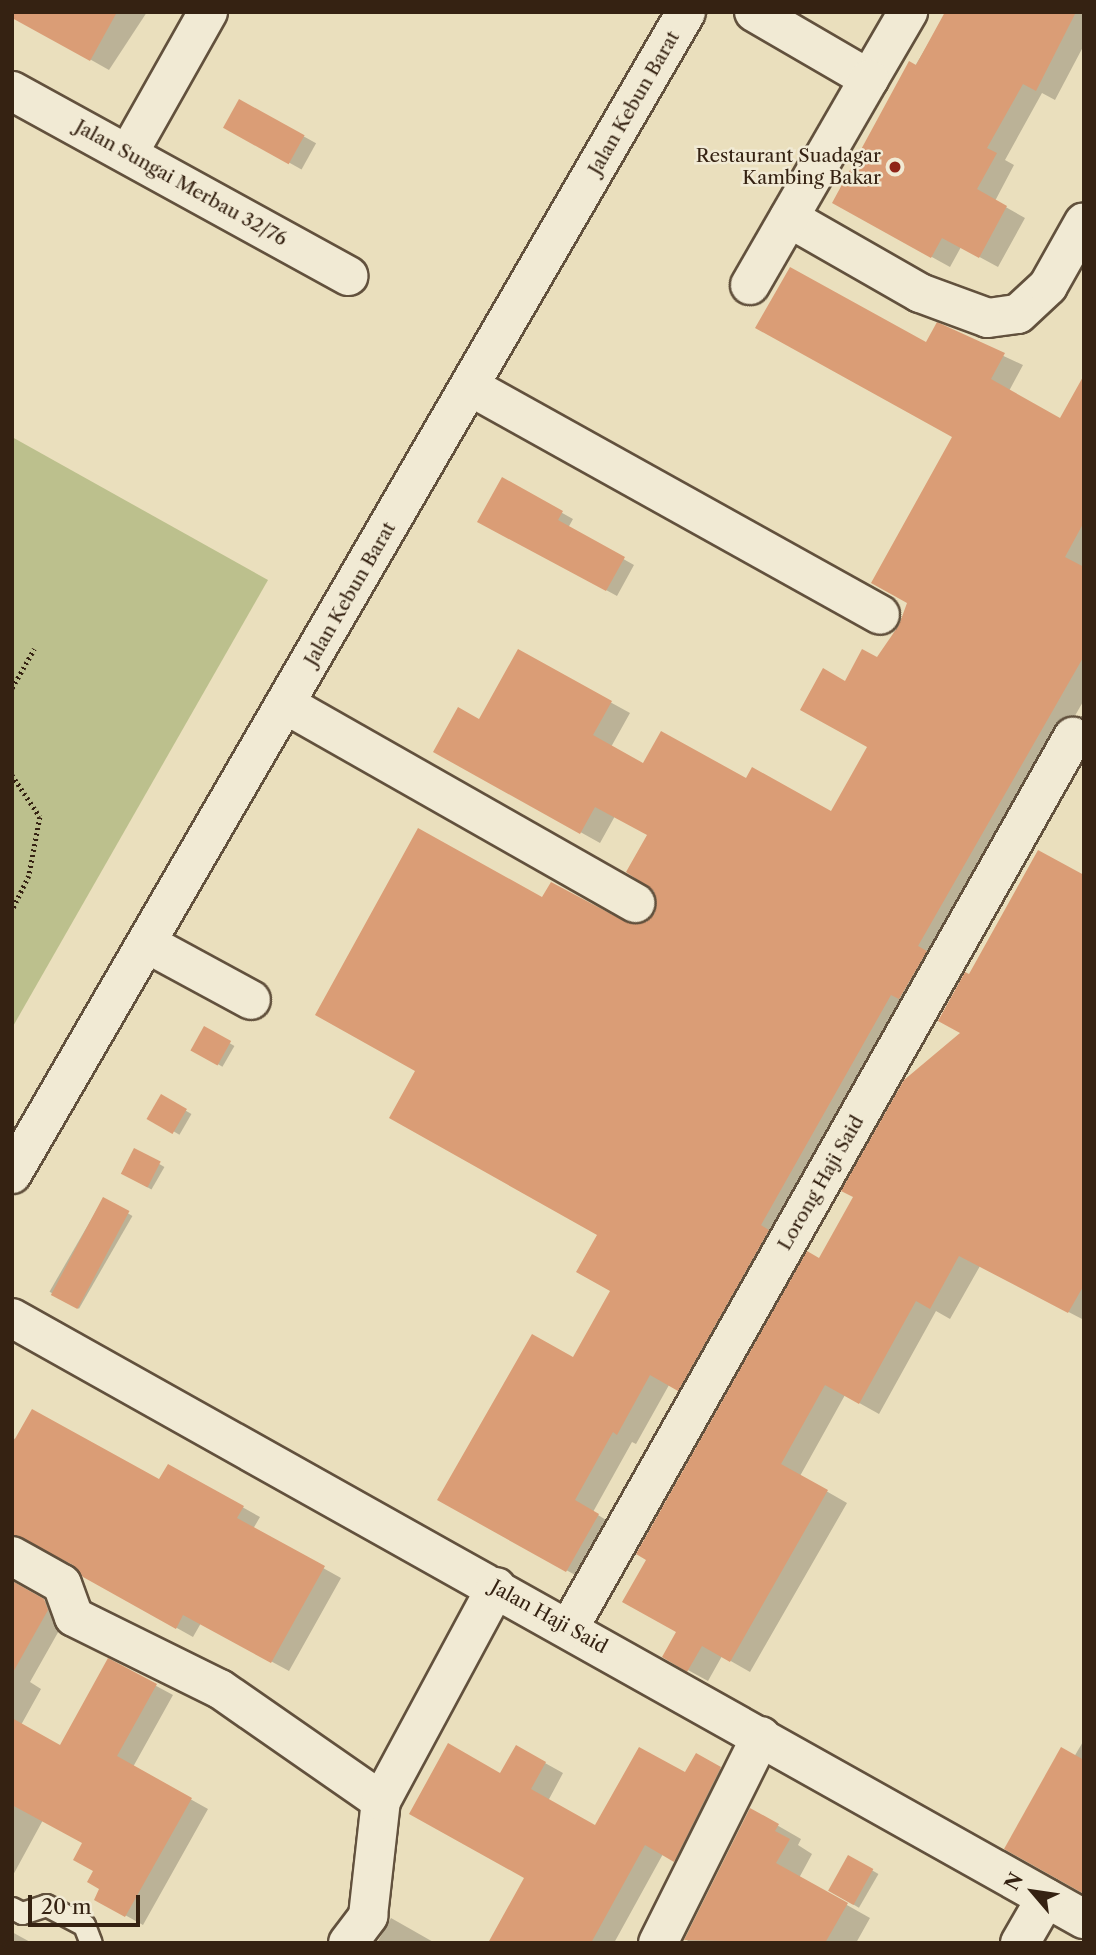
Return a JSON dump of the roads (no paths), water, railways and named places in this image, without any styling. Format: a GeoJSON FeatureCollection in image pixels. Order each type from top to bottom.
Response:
{"type":"FeatureCollection","features":[{"type":"Feature","properties":{"kind":"street"},"geometry":{"type":"LineString","coordinates":[[128,154],[208,12]]}},
{"type":"Feature","properties":{"kind":"street","name":"Jalan Kebun Barat"},"geometry":{"type":"LineString","coordinates":[[12,1174],[148,944],[686,12]]}},
{"type":"Feature","properties":{"kind":"street"},"geometry":{"type":"LineString","coordinates":[[754,12],[869,79]]}},
{"type":"Feature","properties":{"kind":"street"},"geometry":{"type":"LineString","coordinates":[[750,285],[908,12]]}},
{"type":"Feature","properties":{"kind":"street","name":"Jalan Sungai Merbau 32/76"},"geometry":{"type":"LineString","coordinates":[[12,91],[349,276]]}},
{"type":"Feature","properties":{"kind":"street"},"geometry":{"type":"LineString","coordinates":[[789,218],[920,293],[988,318],[1018,314],[1048,286],[1084,222]]}},
{"type":"Feature","properties":{"kind":"street"},"geometry":{"type":"LineString","coordinates":[[471,387],[880,615]]}},
{"type":"Feature","properties":{"kind":"street"},"geometry":{"type":"LineString","coordinates":[[285,704],[636,903]]}},
{"type":"Feature","properties":{"kind":"street","name":"Lorong Haji Said"},"geometry":{"type":"LineString","coordinates":[[569,1628],[1073,737]]}},
{"type":"Feature","properties":{"kind":"street"},"geometry":{"type":"LineString","coordinates":[[148,944],[251,1000]]}},
{"type":"Feature","properties":{"kind":"street","name":"Jalan Haji Said"},"geometry":{"type":"LineString","coordinates":[[12,1318],[1084,1919]]}},
{"type":"Feature","properties":{"kind":"street"},"geometry":{"type":"LineString","coordinates":[[12,1556],[62,1584],[74,1618],[220,1689],[381,1801]]}},
{"type":"Feature","properties":{"kind":"street"},"geometry":{"type":"LineString","coordinates":[[348,1943],[368,1916],[381,1801],[496,1587]]}},
{"type":"Feature","properties":{"kind":"street"},"geometry":{"type":"LineString","coordinates":[[658,1943],[761,1736]]}},
{"type":"Feature","properties":{"kind":"street"},"geometry":{"type":"LineString","coordinates":[[1020,1943],[1046,1898]]}},
{"type":"Feature","properties":{"kind":"lane"},"geometry":{"type":"LineString","coordinates":[[12,1908],[22,1913],[46,1905],[84,1925],[91,1943]]}},
{"type":"Feature","properties":{"kind":"place","name":"Restaurant Suadagar Kambing Bakar"},"geometry":{"type":"Point","coordinates":[895,167]}}]}
